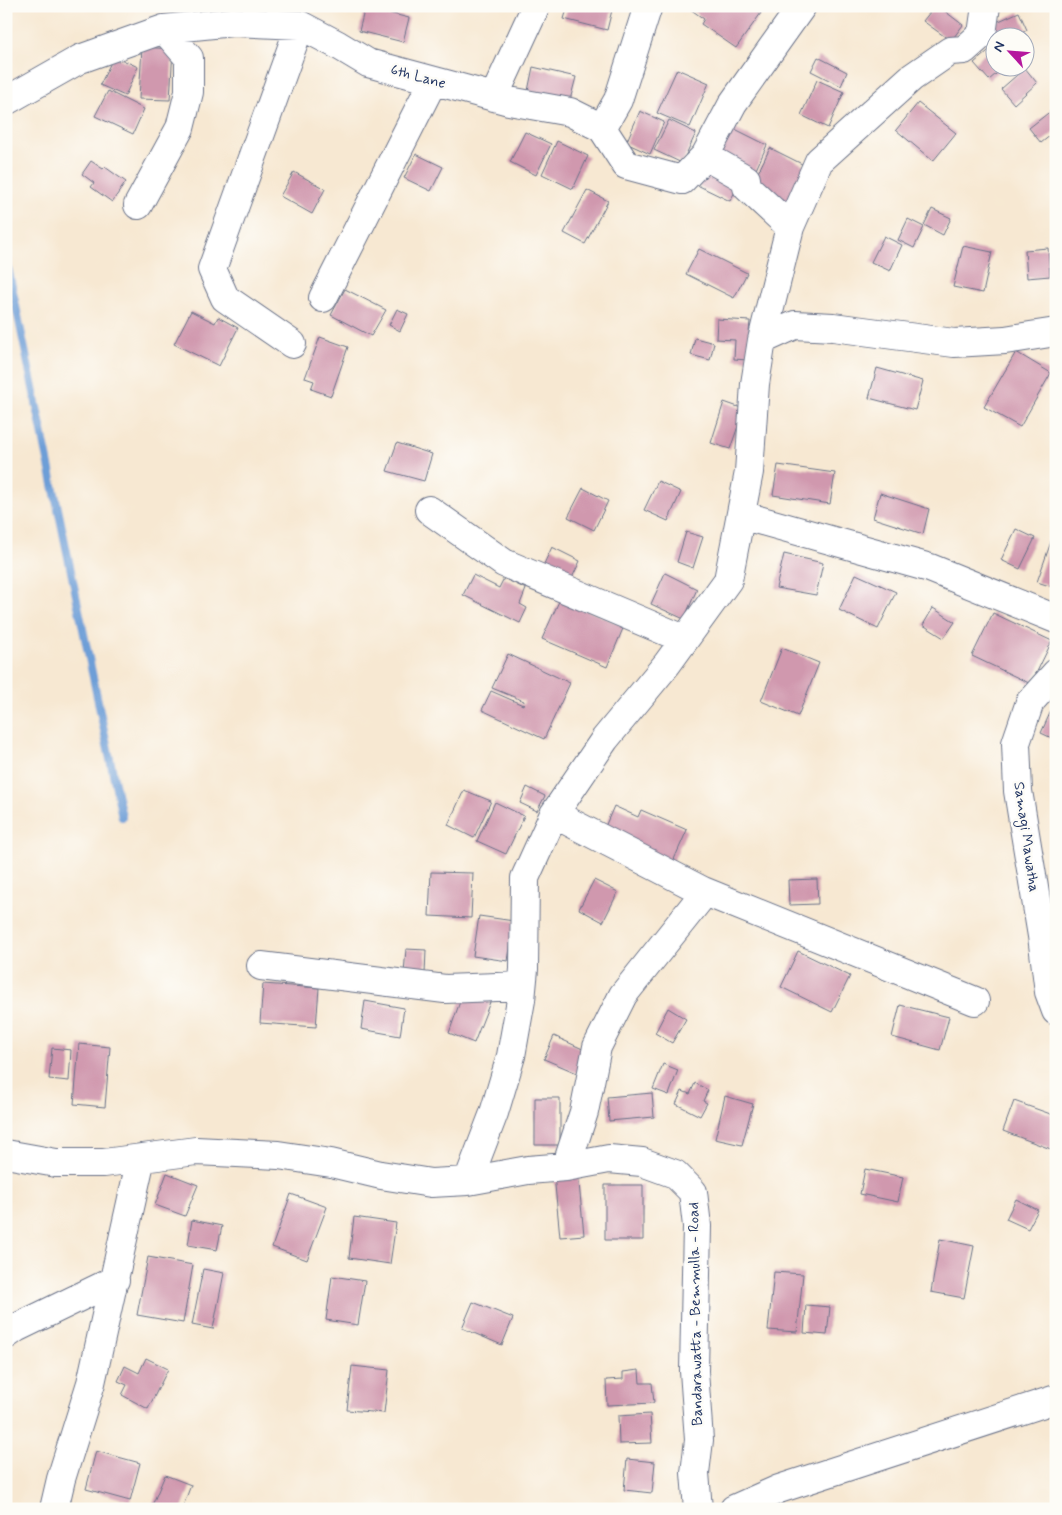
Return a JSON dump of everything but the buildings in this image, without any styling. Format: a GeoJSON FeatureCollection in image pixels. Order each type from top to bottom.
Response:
{"type":"FeatureCollection","features":[{"type":"Feature","properties":{"kind":"street"},"geometry":{"type":"LineString","coordinates":[[494,97],[536,6]]}},
{"type":"Feature","properties":{"kind":"street"},"geometry":{"type":"LineString","coordinates":[[648,6],[618,100],[602,128],[626,165],[682,180],[705,156],[733,103],[802,6]]}},
{"type":"Feature","properties":{"kind":"street"},"geometry":{"type":"LineString","coordinates":[[468,1181],[494,1113],[511,1056],[524,969],[525,878],[554,814],[605,739],[667,664],[728,580],[749,472],[755,384],[762,340],[790,227],[819,162],[911,78],[950,51],[964,50],[982,34],[986,6]]}},
{"type":"Feature","properties":{"kind":"street","name":"6th Lane"},"geometry":{"type":"LineString","coordinates":[[6,101],[80,59],[164,29],[233,22],[300,25],[368,63],[508,101],[570,112],[602,128]]}},
{"type":"Feature","properties":{"kind":"street"},"geometry":{"type":"LineString","coordinates":[[292,344],[225,298],[212,269],[300,25]]}},
{"type":"Feature","properties":{"kind":"street"},"geometry":{"type":"LineString","coordinates":[[138,205],[180,128],[189,92],[189,58],[164,29]]}},
{"type":"Feature","properties":{"kind":"street"},"geometry":{"type":"LineString","coordinates":[[323,298],[433,81]]}},
{"type":"Feature","properties":{"kind":"street"},"geometry":{"type":"LineString","coordinates":[[705,156],[746,179],[747,187],[790,227]]}},
{"type":"Feature","properties":{"kind":"street"},"geometry":{"type":"LineString","coordinates":[[762,340],[795,325],[833,327],[954,343],[1005,340],[1056,332]]}},
{"type":"Feature","properties":{"kind":"street"},"geometry":{"type":"LineString","coordinates":[[429,510],[504,563],[684,639]]}},
{"type":"Feature","properties":{"kind":"street"},"geometry":{"type":"LineString","coordinates":[[741,515],[930,568],[1056,619]]}},
{"type":"Feature","properties":{"kind":"street","name":"Samagi Mawatha"},"geometry":{"type":"LineString","coordinates":[[1056,673],[1030,702],[1016,743],[1018,791],[1042,936],[1049,992],[1056,1011]]}},
{"type":"Feature","properties":{"kind":"street"},"geometry":{"type":"LineString","coordinates":[[554,814],[702,891],[975,1001]]}},
{"type":"Feature","properties":{"kind":"street"},"geometry":{"type":"LineString","coordinates":[[566,1167],[584,1112],[597,1047],[623,995],[698,901],[702,891]]}},
{"type":"Feature","properties":{"kind":"street"},"geometry":{"type":"LineString","coordinates":[[261,966],[445,989],[522,986]]}},
{"type":"Feature","properties":{"kind":"street","name":"Bandarawatta - Bemmulla - Road"},"geometry":{"type":"LineString","coordinates":[[6,1154],[56,1163],[104,1163],[196,1151],[278,1155],[331,1163],[381,1175],[431,1183],[468,1181],[528,1170],[566,1167],[609,1159],[642,1162],[675,1174],[693,1192],[697,1226],[694,1371],[699,1440],[695,1473],[698,1509]]}},
{"type":"Feature","properties":{"kind":"street"},"geometry":{"type":"LineString","coordinates":[[54,1509],[61,1479],[90,1383],[115,1280],[141,1158]]}},
{"type":"Feature","properties":{"kind":"street"},"geometry":{"type":"LineString","coordinates":[[6,1335],[16,1328],[115,1280]]}},
{"type":"Feature","properties":{"kind":"street"},"geometry":{"type":"LineString","coordinates":[[734,1509],[779,1489],[1056,1399]]}},
{"type":"Feature","properties":{"kind":"waterway"},"geometry":{"type":"LineString","coordinates":[[6,258],[122,817]]}}]}
